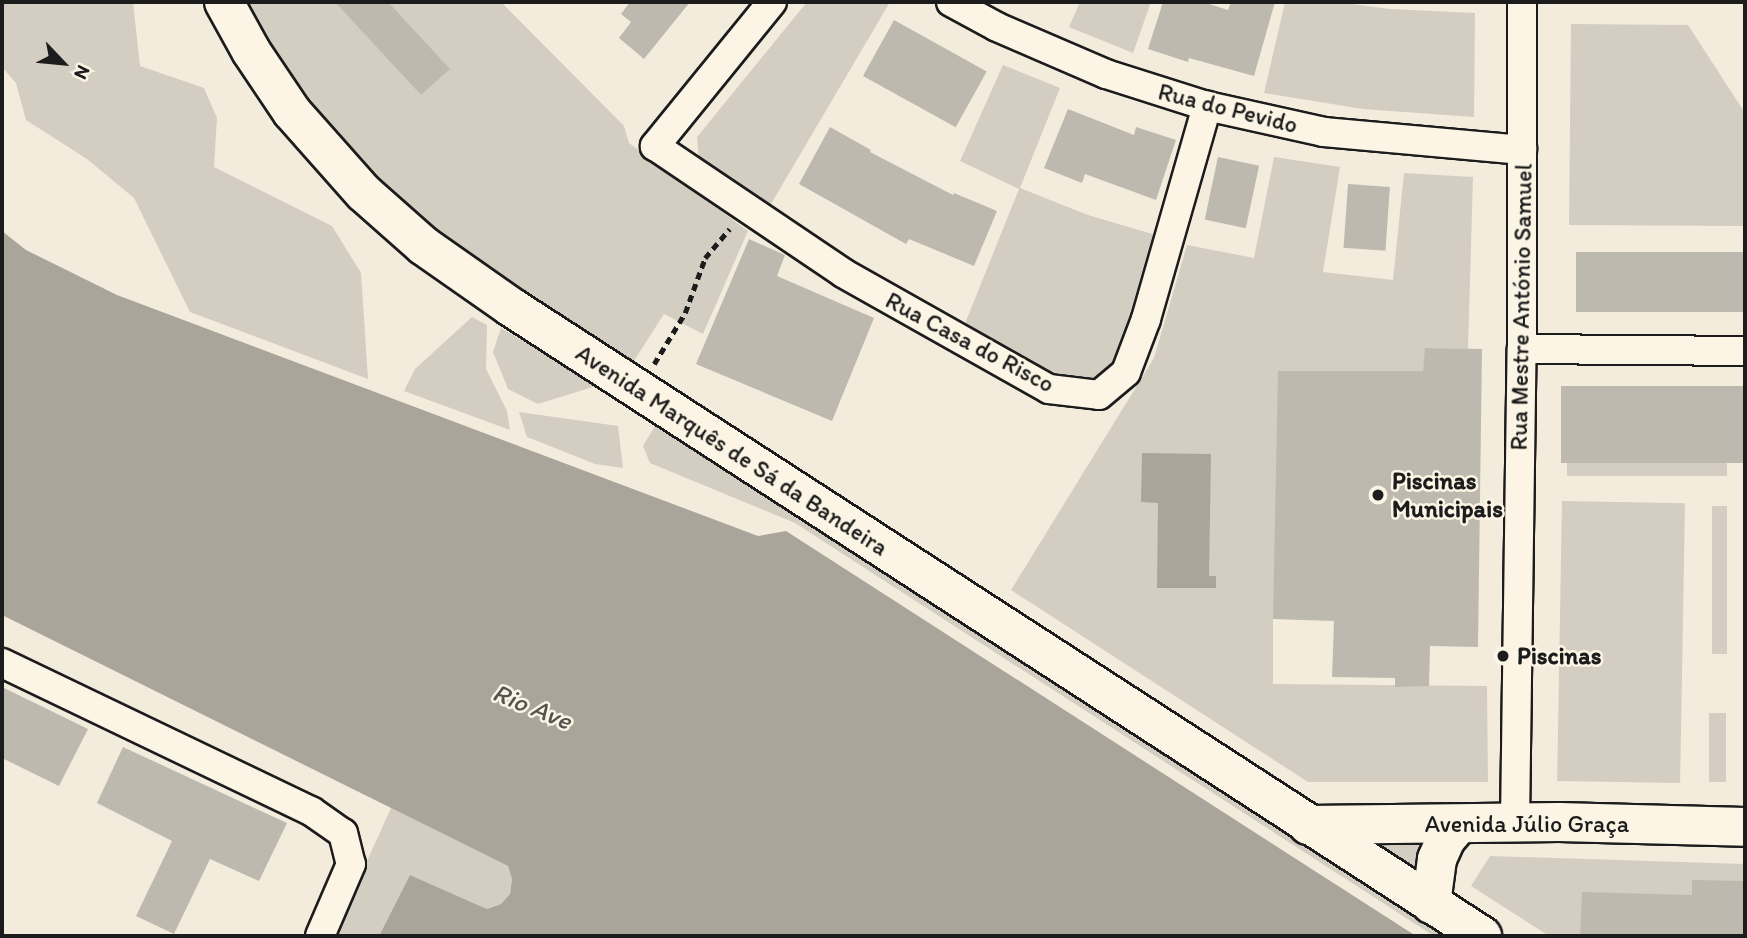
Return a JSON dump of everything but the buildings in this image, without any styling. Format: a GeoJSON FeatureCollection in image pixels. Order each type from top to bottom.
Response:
{"type":"FeatureCollection","features":[{"type":"Feature","properties":{"kind":"main road","name":"Avenida Marquês de Sá da Bandeira"},"geometry":{"type":"LineString","coordinates":[[225,2],[251,51],[292,112],[364,193],[424,246],[638,389],[1482,936]]}},
{"type":"Feature","properties":{"kind":"main road","name":"Avenida Júlio Graça"},"geometry":{"type":"LineString","coordinates":[[1308,825],[1514,822],[1745,827]]}},
{"type":"Feature","properties":{"kind":"main road"},"geometry":{"type":"LineString","coordinates":[[1431,904],[1437,859],[1447,839],[1459,824]]}},
{"type":"Feature","properties":{"kind":"street","name":"Rua Casa do Risco"},"geometry":{"type":"LineString","coordinates":[[772,2],[655,146],[843,274],[1049,389],[1099,395],[1126,372],[1207,106]]}},
{"type":"Feature","properties":{"kind":"street","name":"Rua do Pevido"},"geometry":{"type":"LineString","coordinates":[[951,2],[997,27],[1106,74],[1207,106],[1324,132],[1522,150]]}},
{"type":"Feature","properties":{"kind":"street","name":"Rua Mestre António Samuel"},"geometry":{"type":"LineString","coordinates":[[1514,822],[1522,349],[1522,2]]}},
{"type":"Feature","properties":{"kind":"street"},"geometry":{"type":"LineString","coordinates":[[1522,349],[1745,351]]}},
{"type":"Feature","properties":{"kind":"street"},"geometry":{"type":"LineString","coordinates":[[2,663],[311,811],[343,833],[351,864],[320,936]]}},
{"type":"Feature","properties":{"kind":"path"},"geometry":{"type":"LineString","coordinates":[[638,389],[685,313],[705,258],[745,209]]}},
{"type":"Feature","properties":{"kind":"shaded area"},"geometry":{"type":"Polygon","coordinates":[[[2,2],[133,2],[140,66],[204,88],[217,118],[214,167],[332,226],[361,273],[368,379],[190,312],[134,198],[87,159],[26,120],[16,83],[2,67],[2,2]]]}},
{"type":"Feature","properties":{"kind":"shaded area"},"geometry":{"type":"Polygon","coordinates":[[[244,2],[501,2],[624,126],[629,143],[748,231],[703,334],[664,314],[630,367],[437,232],[376,185],[308,107],[244,2]]]}},
{"type":"Feature","properties":{"kind":"shaded area"},"geometry":{"type":"Polygon","coordinates":[[[807,2],[890,2],[768,209],[699,159],[697,137],[807,2]]]}},
{"type":"Feature","properties":{"kind":"shaded area"},"geometry":{"type":"Polygon","coordinates":[[[1080,2],[1151,2],[1133,53],[1069,27],[1080,2]]]}},
{"type":"Feature","properties":{"kind":"shaded area"},"geometry":{"type":"Polygon","coordinates":[[[1285,2],[1336,2],[1390,9],[1475,13],[1474,117],[1363,109],[1264,93],[1285,2]]]}},
{"type":"Feature","properties":{"kind":"shaded area"},"geometry":{"type":"Polygon","coordinates":[[[1571,24],[1688,25],[1745,113],[1745,226],[1569,225],[1571,24]]]}},
{"type":"Feature","properties":{"kind":"shaded area"},"geometry":{"type":"Polygon","coordinates":[[[1003,65],[1060,88],[1020,188],[1088,215],[1159,236],[1117,363],[1091,384],[1053,381],[962,331],[1019,189],[960,161],[1003,65]]]}},
{"type":"Feature","properties":{"kind":"shaded area"},"geometry":{"type":"Polygon","coordinates":[[[1274,157],[1340,167],[1323,272],[1393,280],[1404,173],[1473,177],[1468,349],[1426,348],[1423,371],[1273,619],[1273,684],[1487,686],[1488,782],[1308,782],[1011,590],[1154,358],[1187,245],[1254,258],[1274,157]]]}},
{"type":"Feature","properties":{"kind":"shaded area"},"geometry":{"type":"Polygon","coordinates":[[[472,317],[487,325],[486,369],[507,411],[510,430],[404,391],[415,369],[472,317]]]}},
{"type":"Feature","properties":{"kind":"shaded area"},"geometry":{"type":"Polygon","coordinates":[[[501,328],[599,385],[538,404],[508,389],[493,352],[501,328]]]}},
{"type":"Feature","properties":{"kind":"shaded area"},"geometry":{"type":"Polygon","coordinates":[[[519,412],[618,426],[623,468],[595,464],[527,437],[519,412]]]}},
{"type":"Feature","properties":{"kind":"shaded area"},"geometry":{"type":"Polygon","coordinates":[[[658,421],[1453,936],[1434,936],[795,523],[650,463],[643,446],[658,421]]]}},
{"type":"Feature","properties":{"kind":"shaded area"},"geometry":{"type":"Polygon","coordinates":[[[1567,463],[1727,463],[1727,476],[1567,476],[1567,463]]]}},
{"type":"Feature","properties":{"kind":"shaded area"},"geometry":{"type":"Polygon","coordinates":[[[1562,501],[1685,503],[1680,783],[1557,781],[1562,501]]]}},
{"type":"Feature","properties":{"kind":"shaded area"},"geometry":{"type":"Polygon","coordinates":[[[1712,506],[1727,506],[1727,654],[1712,654],[1712,506]]]}},
{"type":"Feature","properties":{"kind":"shaded area"},"geometry":{"type":"Polygon","coordinates":[[[1709,713],[1726,713],[1726,782],[1709,782],[1709,713]]]}},
{"type":"Feature","properties":{"kind":"shaded area"},"geometry":{"type":"Polygon","coordinates":[[[391,808],[508,866],[512,879],[510,894],[501,904],[487,909],[410,875],[379,936],[333,936],[391,808]]]}},
{"type":"Feature","properties":{"kind":"shaded area"},"geometry":{"type":"Polygon","coordinates":[[[1420,842],[1414,872],[1374,846],[1420,842]]]}},
{"type":"Feature","properties":{"kind":"shaded area"},"geometry":{"type":"Polygon","coordinates":[[[1490,856],[1745,864],[1745,936],[1549,936],[1471,886],[1490,856]]]}},
{"type":"Feature","properties":{"kind":"water","name":"Rio Ave"},"geometry":{"type":"Polygon","coordinates":[[[2,231],[26,250],[117,295],[758,536],[786,531],[1416,936],[379,936],[410,875],[487,909],[501,904],[510,894],[512,879],[508,866],[2,615],[2,231]]]}},
{"type":"Feature","properties":{"kind":"water"},"geometry":{"type":"Polygon","coordinates":[[[1142,453],[1211,454],[1209,576],[1216,576],[1216,588],[1157,588],[1158,503],[1141,502],[1142,453]]]}},
{"type":"Feature","properties":{"kind":"place","name":"Piscinas Municipais"},"geometry":{"type":"Point","coordinates":[1378,495]}},
{"type":"Feature","properties":{"kind":"place","name":"Piscinas"},"geometry":{"type":"Point","coordinates":[1503,656]}}]}
